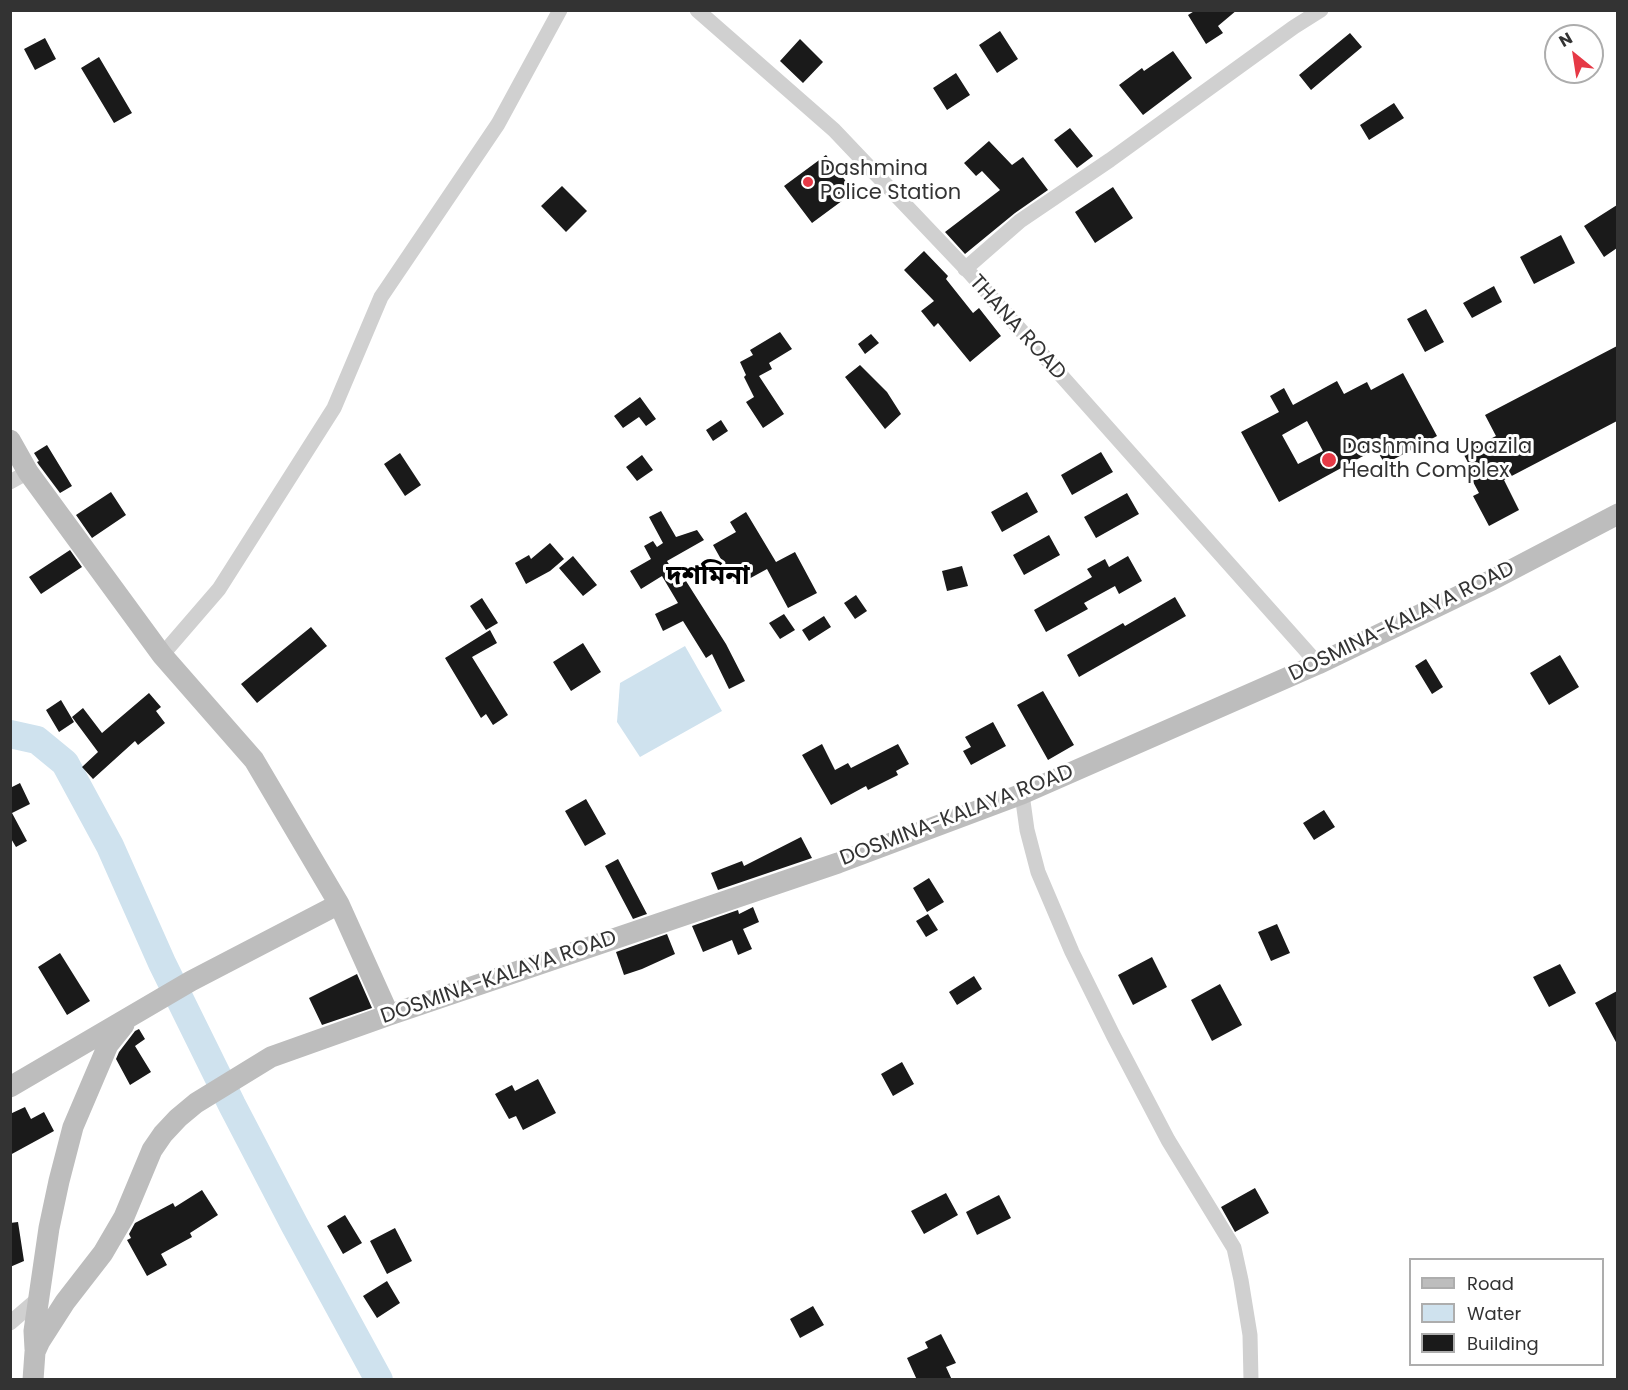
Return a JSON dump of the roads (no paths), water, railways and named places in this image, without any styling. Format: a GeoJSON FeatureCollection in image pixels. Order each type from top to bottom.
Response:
{"type":"FeatureCollection","features":[{"type":"Feature","properties":{"kind":"street"},"geometry":{"type":"LineString","coordinates":[[162,655],[219,589],[334,408],[381,297],[498,124],[560,10]]}},
{"type":"Feature","properties":{"kind":"street","name":"THANA ROAD"},"geometry":{"type":"LineString","coordinates":[[697,10],[834,130],[965,269],[1318,664]]}},
{"type":"Feature","properties":{"kind":"street"},"geometry":{"type":"LineString","coordinates":[[965,269],[1020,221],[1321,10]]}},
{"type":"Feature","properties":{"kind":"street"},"geometry":{"type":"LineString","coordinates":[[10,440],[19,477],[91,556],[162,655],[254,760],[339,904],[389,1015]]}},
{"type":"Feature","properties":{"kind":"street","name":"DOSMINA-KALAYA ROAD"},"geometry":{"type":"LineString","coordinates":[[35,1352],[65,1302],[103,1253],[124,1217],[152,1150],[163,1134],[196,1103],[271,1057],[827,866],[1023,794],[1318,664],[1492,580],[1617,514]]}},
{"type":"Feature","properties":{"kind":"street"},"geometry":{"type":"LineString","coordinates":[[1023,794],[1027,830],[1038,872],[1072,952],[1168,1140],[1234,1248],[1250,1335],[1251,1380]]}},
{"type":"Feature","properties":{"kind":"street"},"geometry":{"type":"LineString","coordinates":[[10,1087],[191,981],[339,904]]}},
{"type":"Feature","properties":{"kind":"street"},"geometry":{"type":"LineString","coordinates":[[33,1380],[34,1331],[58,1181],[73,1127],[108,1045],[132,1015]]}},
{"type":"Feature","properties":{"kind":"street"},"geometry":{"type":"LineString","coordinates":[[10,1323],[39,1298]]}},
{"type":"Feature","properties":{"kind":"water"},"geometry":{"type":"Polygon","coordinates":[[[685,646],[722,711],[640,757],[617,722],[620,683],[685,646]]]}},
{"type":"Feature","properties":{"kind":"waterway"},"geometry":{"type":"LineString","coordinates":[[10,734],[37,740],[65,763],[110,846],[162,963],[232,1105],[379,1380]]}},
{"type":"Feature","properties":{"kind":"place","name":"Dashmina Police Station"},"geometry":{"type":"Point","coordinates":[808,182]}},
{"type":"Feature","properties":{"kind":"place","name":"Dashmina Upazila Health Complex"},"geometry":{"type":"Point","coordinates":[1329,460]}},
{"type":"Feature","properties":{"kind":"district","name":"দশমিনা"},"geometry":{"type":"Point","coordinates":[708,577]}}]}
